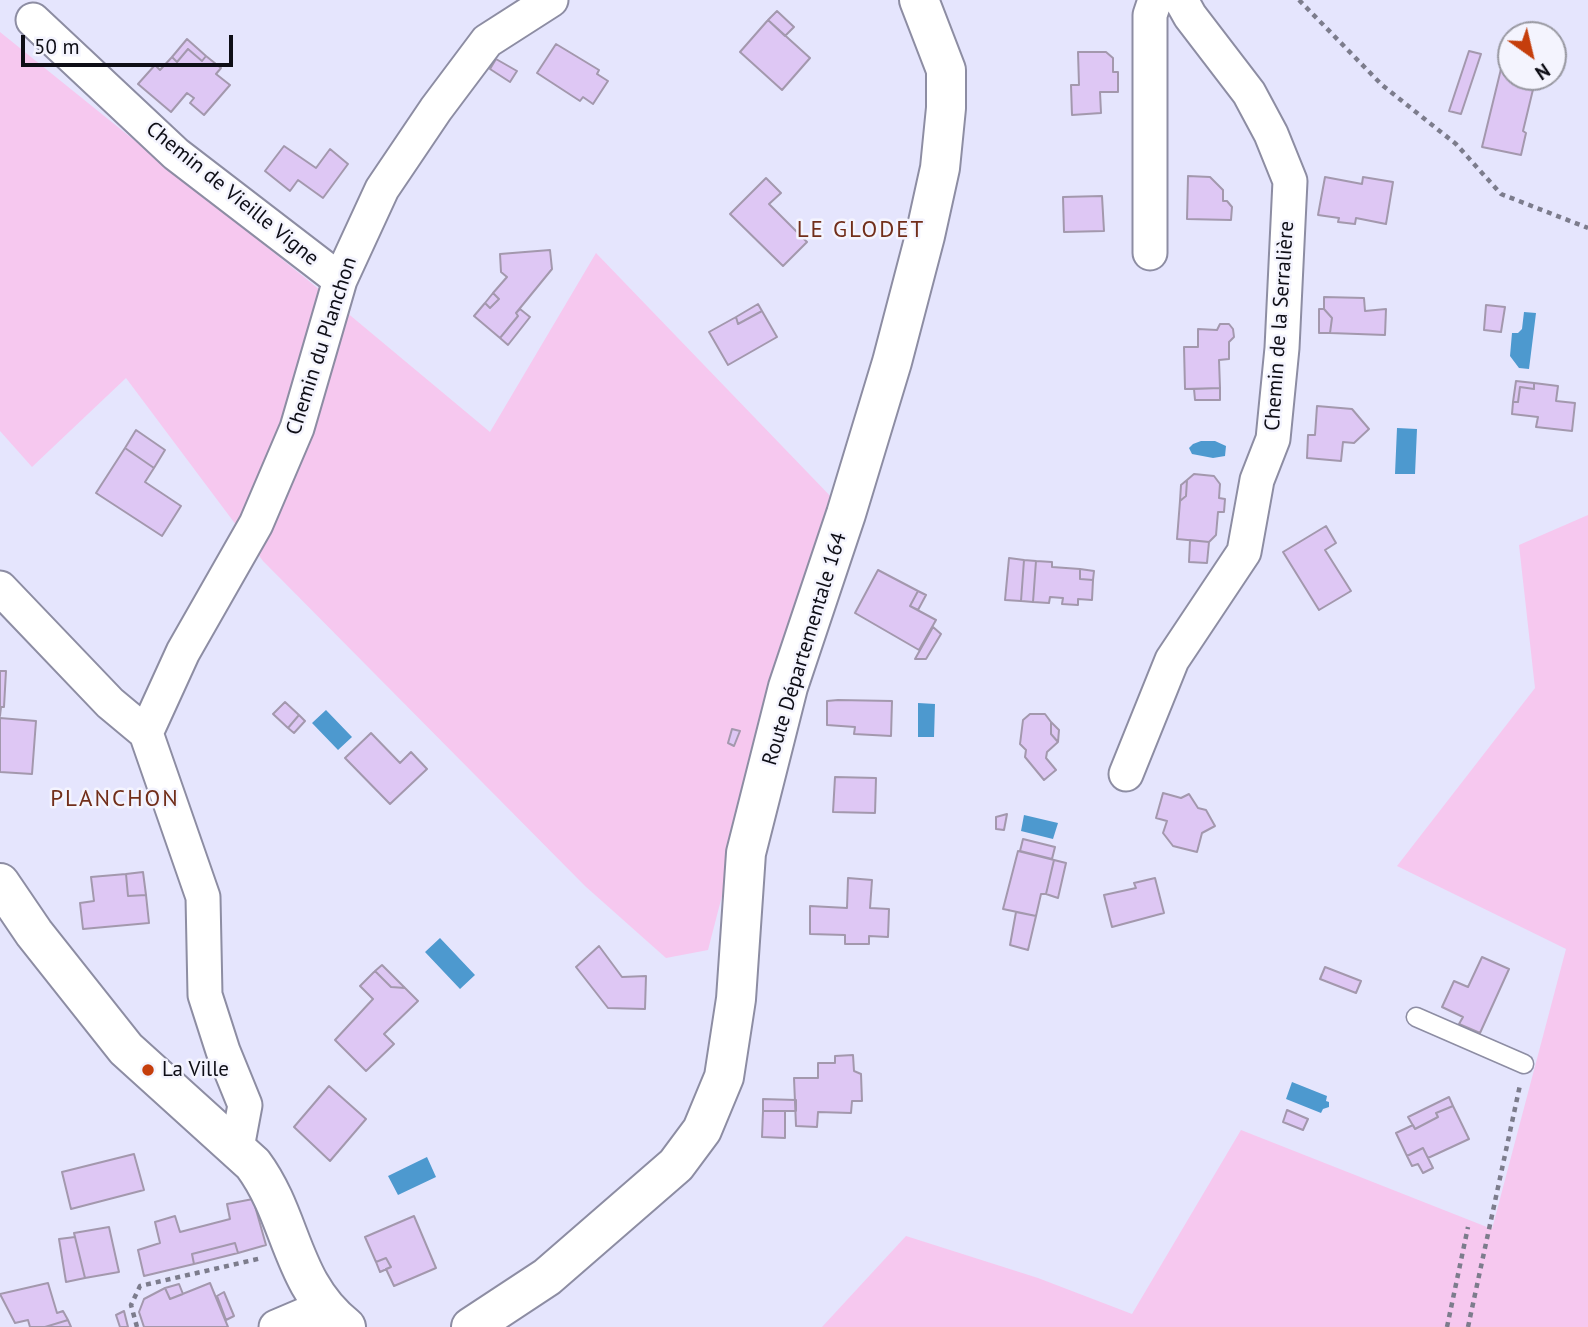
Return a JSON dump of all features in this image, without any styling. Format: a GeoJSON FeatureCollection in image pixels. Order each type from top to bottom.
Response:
{"type":"FeatureCollection","features":[{"type":"Feature","properties":{"kind":"street","name":"Chemin du Planchon"},"geometry":{"type":"LineString","coordinates":[[146,733],[183,652],[256,524],[297,428],[340,280],[382,189],[443,99],[487,41],[551,0]]}},
{"type":"Feature","properties":{"kind":"street","name":"Route Départementale 164"},"geometry":{"type":"LineString","coordinates":[[471,1327],[547,1277],[676,1164],[702,1130],[724,1077],[736,999],[746,853],[788,687],[846,514],[892,362],[940,168],[946,107],[946,70],[919,0]]}},
{"type":"Feature","properties":{"kind":"street"},"geometry":{"type":"LineString","coordinates":[[1150,253],[1150,15],[1154,0]]}},
{"type":"Feature","properties":{"kind":"street","name":"Chemin de la Serralière"},"geometry":{"type":"LineString","coordinates":[[1126,774],[1171,660],[1244,552],[1257,480],[1273,439],[1282,348],[1290,181],[1271,134],[1250,93],[1190,16],[1181,0]]}},
{"type":"Feature","properties":{"kind":"street","name":"Chemin de Vieille Vigne"},"geometry":{"type":"LineString","coordinates":[[33,20],[176,154],[340,280]]}},
{"type":"Feature","properties":{"kind":"street"},"geometry":{"type":"LineString","coordinates":[[0,588],[110,703],[146,733],[203,897],[205,995],[223,1051],[245,1105],[237,1148]]}},
{"type":"Feature","properties":{"kind":"street"},"geometry":{"type":"LineString","coordinates":[[0,883],[34,933],[126,1049],[237,1148],[268,1185],[293,1251],[335,1317],[276,1327]]}},
{"type":"Feature","properties":{"kind":"lane"},"geometry":{"type":"LineString","coordinates":[[1416,1017],[1524,1064]]}},
{"type":"Feature","properties":{"kind":"path"},"geometry":{"type":"LineString","coordinates":[[1299,0],[1382,85],[1456,144],[1501,194],[1588,228]]}},
{"type":"Feature","properties":{"kind":"path"},"geometry":{"type":"LineString","coordinates":[[1468,1327],[1524,1064]]}},
{"type":"Feature","properties":{"kind":"path"},"geometry":{"type":"LineString","coordinates":[[1447,1327],[1468,1227]]}},
{"type":"Feature","properties":{"kind":"path"},"geometry":{"type":"LineString","coordinates":[[137,1327],[131,1305],[140,1286],[293,1251]]}},
{"type":"Feature","properties":{"kind":"shaded area"},"geometry":{"type":"Polygon","coordinates":[[[0,32],[309,281],[490,432],[596,253],[836,502],[793,621],[708,950],[666,958],[585,886],[263,561],[126,378],[32,467],[0,431],[0,32]]]}},
{"type":"Feature","properties":{"kind":"shaded area"},"geometry":{"type":"Polygon","coordinates":[[[1588,515],[1588,1327],[822,1327],[906,1236],[1038,1278],[1132,1314],[1241,1130],[1492,1229],[1566,949],[1397,866],[1535,688],[1519,545],[1588,515]]]}},
{"type":"Feature","properties":{"kind":"water"},"geometry":{"type":"Polygon","coordinates":[[[1524,312],[1536,313],[1529,369],[1519,368],[1510,356],[1512,333],[1518,333],[1522,329],[1524,312]]]}},
{"type":"Feature","properties":{"kind":"water"},"geometry":{"type":"Polygon","coordinates":[[[1397,428],[1417,429],[1415,474],[1395,474],[1397,428]]]}},
{"type":"Feature","properties":{"kind":"water"},"geometry":{"type":"Polygon","coordinates":[[[1201,441],[1215,441],[1226,446],[1225,456],[1213,458],[1192,454],[1189,448],[1201,441]]]}},
{"type":"Feature","properties":{"kind":"water"},"geometry":{"type":"Polygon","coordinates":[[[918,703],[935,704],[934,737],[918,737],[918,703]]]}},
{"type":"Feature","properties":{"kind":"water"},"geometry":{"type":"Polygon","coordinates":[[[326,710],[352,737],[338,750],[312,723],[326,710]]]}},
{"type":"Feature","properties":{"kind":"water"},"geometry":{"type":"Polygon","coordinates":[[[1024,815],[1058,823],[1053,839],[1021,831],[1024,815]]]}},
{"type":"Feature","properties":{"kind":"water"},"geometry":{"type":"Polygon","coordinates":[[[440,938],[475,975],[460,989],[425,952],[440,938]]]}},
{"type":"Feature","properties":{"kind":"water"},"geometry":{"type":"Polygon","coordinates":[[[1292,1082],[1327,1096],[1329,1107],[1321,1113],[1286,1099],[1292,1082]]]}},
{"type":"Feature","properties":{"kind":"water"},"geometry":{"type":"Polygon","coordinates":[[[427,1157],[436,1177],[398,1195],[388,1176],[427,1157]]]}},
{"type":"Feature","properties":{"kind":"building"},"geometry":{"type":"Polygon","coordinates":[[[777,11],[794,27],[785,36],[768,20],[777,11]]]}},
{"type":"Feature","properties":{"kind":"building"},"geometry":{"type":"Polygon","coordinates":[[[768,20],[810,58],[782,90],[740,52],[768,20]]]}},
{"type":"Feature","properties":{"kind":"building"},"geometry":{"type":"Polygon","coordinates":[[[187,39],[206,56],[202,61],[188,49],[177,62],[172,57],[187,39]]]}},
{"type":"Feature","properties":{"kind":"building"},"geometry":{"type":"Polygon","coordinates":[[[556,44],[599,70],[597,74],[608,81],[593,104],[583,97],[580,101],[537,73],[556,44]]]}},
{"type":"Feature","properties":{"kind":"building"},"geometry":{"type":"Polygon","coordinates":[[[188,49],[202,61],[206,56],[221,68],[216,74],[230,85],[204,115],[190,103],[194,98],[187,93],[171,112],[138,84],[155,65],[160,70],[172,57],[177,62],[188,49]]]}},
{"type":"Feature","properties":{"kind":"building"},"geometry":{"type":"Polygon","coordinates":[[[1469,51],[1481,54],[1461,114],[1449,111],[1469,51]]]}},
{"type":"Feature","properties":{"kind":"building"},"geometry":{"type":"Polygon","coordinates":[[[1078,52],[1106,52],[1113,58],[1113,72],[1118,72],[1118,92],[1100,92],[1101,113],[1072,115],[1071,85],[1079,85],[1078,52]]]}},
{"type":"Feature","properties":{"kind":"building"},"geometry":{"type":"Polygon","coordinates":[[[496,59],[517,71],[510,82],[490,69],[496,59]]]}},
{"type":"Feature","properties":{"kind":"building"},"geometry":{"type":"Polygon","coordinates":[[[1497,85],[1497,91],[1533,91],[1523,131],[1526,133],[1521,155],[1482,147],[1497,85]]]}},
{"type":"Feature","properties":{"kind":"building"},"geometry":{"type":"Polygon","coordinates":[[[284,146],[316,168],[330,149],[348,164],[323,198],[298,180],[290,191],[265,171],[284,146]]]}},
{"type":"Feature","properties":{"kind":"building"},"geometry":{"type":"Polygon","coordinates":[[[1188,176],[1210,177],[1223,190],[1223,201],[1227,201],[1232,207],[1231,220],[1187,219],[1188,176]]]}},
{"type":"Feature","properties":{"kind":"building"},"geometry":{"type":"Polygon","coordinates":[[[1325,177],[1362,184],[1363,177],[1393,182],[1386,224],[1356,218],[1355,224],[1338,222],[1339,218],[1318,215],[1325,177]]]}},
{"type":"Feature","properties":{"kind":"building"},"geometry":{"type":"Polygon","coordinates":[[[766,178],[781,193],[769,204],[807,242],[783,266],[730,214],[766,178]]]}},
{"type":"Feature","properties":{"kind":"building"},"geometry":{"type":"Polygon","coordinates":[[[1102,196],[1104,231],[1064,232],[1063,197],[1102,196]]]}},
{"type":"Feature","properties":{"kind":"building"},"geometry":{"type":"Polygon","coordinates":[[[550,250],[552,269],[516,313],[518,316],[500,338],[474,316],[485,303],[490,308],[499,299],[493,293],[507,277],[501,272],[500,254],[550,250]]]}},
{"type":"Feature","properties":{"kind":"building"},"geometry":{"type":"Polygon","coordinates":[[[493,293],[499,299],[490,308],[485,303],[493,293]]]}},
{"type":"Feature","properties":{"kind":"building"},"geometry":{"type":"Polygon","coordinates":[[[1324,297],[1364,298],[1365,311],[1386,309],[1385,335],[1330,333],[1332,318],[1324,309],[1324,297]]]}},
{"type":"Feature","properties":{"kind":"building"},"geometry":{"type":"Polygon","coordinates":[[[758,304],[762,311],[738,324],[736,317],[758,304]]]}},
{"type":"Feature","properties":{"kind":"building"},"geometry":{"type":"Polygon","coordinates":[[[1486,305],[1505,307],[1501,332],[1484,330],[1486,305]]]}},
{"type":"Feature","properties":{"kind":"building"},"geometry":{"type":"Polygon","coordinates":[[[520,309],[530,317],[508,345],[500,338],[518,316],[516,313],[520,309]]]}},
{"type":"Feature","properties":{"kind":"building"},"geometry":{"type":"Polygon","coordinates":[[[1319,309],[1324,309],[1332,318],[1330,333],[1319,333],[1319,309]]]}},
{"type":"Feature","properties":{"kind":"building"},"geometry":{"type":"Polygon","coordinates":[[[762,311],[777,337],[728,365],[709,332],[736,317],[738,324],[762,311]]]}},
{"type":"Feature","properties":{"kind":"building"},"geometry":{"type":"Polygon","coordinates":[[[1220,324],[1229,324],[1234,337],[1229,342],[1229,359],[1219,360],[1220,388],[1185,389],[1184,347],[1198,347],[1198,329],[1217,330],[1220,324]]]}},
{"type":"Feature","properties":{"kind":"building"},"geometry":{"type":"Polygon","coordinates":[[[1516,381],[1534,383],[1534,389],[1520,387],[1518,402],[1513,402],[1516,381]]]}},
{"type":"Feature","properties":{"kind":"building"},"geometry":{"type":"Polygon","coordinates":[[[1534,383],[1558,386],[1556,401],[1575,403],[1572,431],[1536,427],[1538,417],[1512,414],[1513,402],[1518,402],[1520,387],[1534,389],[1534,383]]]}},
{"type":"Feature","properties":{"kind":"building"},"geometry":{"type":"Polygon","coordinates":[[[1220,388],[1220,400],[1195,400],[1194,389],[1220,388]]]}},
{"type":"Feature","properties":{"kind":"building"},"geometry":{"type":"Polygon","coordinates":[[[1317,406],[1352,409],[1369,429],[1354,443],[1343,442],[1341,461],[1307,458],[1308,435],[1315,435],[1317,406]]]}},
{"type":"Feature","properties":{"kind":"building"},"geometry":{"type":"Polygon","coordinates":[[[136,430],[165,450],[154,468],[125,448],[136,430]]]}},
{"type":"Feature","properties":{"kind":"building"},"geometry":{"type":"Polygon","coordinates":[[[125,448],[154,468],[145,482],[181,506],[162,536],[96,493],[125,448]]]}},
{"type":"Feature","properties":{"kind":"building"},"geometry":{"type":"Polygon","coordinates":[[[1194,474],[1214,476],[1220,484],[1219,498],[1225,499],[1224,512],[1218,512],[1216,535],[1209,542],[1177,539],[1180,501],[1186,496],[1187,480],[1194,474]]]}},
{"type":"Feature","properties":{"kind":"building"},"geometry":{"type":"Polygon","coordinates":[[[1187,480],[1186,496],[1180,501],[1181,485],[1187,480]]]}},
{"type":"Feature","properties":{"kind":"building"},"geometry":{"type":"Polygon","coordinates":[[[1326,526],[1336,543],[1325,550],[1351,591],[1319,610],[1283,552],[1326,526]]]}},
{"type":"Feature","properties":{"kind":"building"},"geometry":{"type":"Polygon","coordinates":[[[1190,540],[1209,542],[1207,563],[1189,562],[1190,540]]]}},
{"type":"Feature","properties":{"kind":"building"},"geometry":{"type":"Polygon","coordinates":[[[1009,558],[1024,560],[1021,601],[1005,600],[1009,558]]]}},
{"type":"Feature","properties":{"kind":"building"},"geometry":{"type":"Polygon","coordinates":[[[1024,560],[1036,561],[1033,602],[1021,601],[1024,560]]]}},
{"type":"Feature","properties":{"kind":"building"},"geometry":{"type":"Polygon","coordinates":[[[1036,561],[1052,562],[1052,567],[1080,569],[1080,579],[1093,580],[1092,600],[1078,599],[1078,605],[1062,604],[1063,598],[1050,597],[1049,603],[1033,602],[1036,561]]]}},
{"type":"Feature","properties":{"kind":"building"},"geometry":{"type":"Polygon","coordinates":[[[1080,569],[1094,571],[1093,580],[1080,579],[1080,569]]]}},
{"type":"Feature","properties":{"kind":"building"},"geometry":{"type":"Polygon","coordinates":[[[878,570],[918,591],[910,606],[936,620],[919,650],[855,613],[878,570]]]}},
{"type":"Feature","properties":{"kind":"building"},"geometry":{"type":"Polygon","coordinates":[[[918,591],[926,595],[918,610],[910,606],[918,591]]]}},
{"type":"Feature","properties":{"kind":"building"},"geometry":{"type":"Polygon","coordinates":[[[933,627],[941,634],[926,659],[915,659],[933,627]]]}},
{"type":"Feature","properties":{"kind":"building"},"geometry":{"type":"Polygon","coordinates":[[[0,671],[6,671],[4,707],[1,707],[0,716],[0,671]]]}},
{"type":"Feature","properties":{"kind":"building"},"geometry":{"type":"Polygon","coordinates":[[[827,701],[892,701],[891,736],[854,734],[855,727],[827,725],[827,701]]]}},
{"type":"Feature","properties":{"kind":"building"},"geometry":{"type":"Polygon","coordinates":[[[285,702],[299,715],[288,728],[273,714],[285,702]]]}},
{"type":"Feature","properties":{"kind":"building"},"geometry":{"type":"Polygon","coordinates":[[[1030,714],[1045,714],[1051,722],[1051,734],[1058,742],[1047,752],[1046,758],[1056,770],[1044,780],[1025,757],[1026,750],[1020,744],[1023,720],[1030,714]]]}},
{"type":"Feature","properties":{"kind":"building"},"geometry":{"type":"Polygon","coordinates":[[[299,715],[305,721],[294,733],[288,728],[299,715]]]}},
{"type":"Feature","properties":{"kind":"building"},"geometry":{"type":"Polygon","coordinates":[[[0,718],[36,721],[32,774],[0,772],[0,718]]]}},
{"type":"Feature","properties":{"kind":"building"},"geometry":{"type":"Polygon","coordinates":[[[1051,722],[1059,730],[1058,742],[1051,734],[1051,722]]]}},
{"type":"Feature","properties":{"kind":"building"},"geometry":{"type":"Polygon","coordinates":[[[732,729],[740,731],[734,746],[728,743],[732,729]]]}},
{"type":"Feature","properties":{"kind":"building"},"geometry":{"type":"Polygon","coordinates":[[[371,733],[400,763],[411,752],[427,769],[390,804],[345,758],[371,733]]]}},
{"type":"Feature","properties":{"kind":"building"},"geometry":{"type":"Polygon","coordinates":[[[835,777],[876,778],[875,813],[833,812],[835,777]]]}},
{"type":"Feature","properties":{"kind":"building"},"geometry":{"type":"Polygon","coordinates":[[[1163,793],[1181,798],[1189,794],[1198,808],[1206,810],[1215,826],[1202,833],[1197,852],[1173,846],[1163,833],[1167,821],[1156,818],[1163,793]]]}},
{"type":"Feature","properties":{"kind":"building"},"geometry":{"type":"Polygon","coordinates":[[[1007,814],[1004,830],[996,829],[996,817],[1007,814]]]}},
{"type":"Feature","properties":{"kind":"building"},"geometry":{"type":"Polygon","coordinates":[[[1023,839],[1055,847],[1052,859],[1020,851],[1023,839]]]}},
{"type":"Feature","properties":{"kind":"building"},"geometry":{"type":"Polygon","coordinates":[[[1018,851],[1054,860],[1046,894],[1041,894],[1036,916],[1003,909],[1018,851]]]}},
{"type":"Feature","properties":{"kind":"building"},"geometry":{"type":"Polygon","coordinates":[[[1054,860],[1066,863],[1058,898],[1046,894],[1054,860]]]}},
{"type":"Feature","properties":{"kind":"building"},"geometry":{"type":"Polygon","coordinates":[[[143,872],[146,895],[128,896],[126,874],[143,872]]]}},
{"type":"Feature","properties":{"kind":"building"},"geometry":{"type":"Polygon","coordinates":[[[126,874],[128,896],[146,895],[149,923],[83,929],[80,903],[94,901],[91,877],[126,874]]]}},
{"type":"Feature","properties":{"kind":"building"},"geometry":{"type":"Polygon","coordinates":[[[848,878],[872,880],[870,908],[889,909],[888,937],[869,936],[869,944],[845,944],[845,935],[810,934],[810,906],[847,908],[848,878]]]}},
{"type":"Feature","properties":{"kind":"building"},"geometry":{"type":"Polygon","coordinates":[[[1155,878],[1164,913],[1112,927],[1104,895],[1136,888],[1134,883],[1155,878]]]}},
{"type":"Feature","properties":{"kind":"building"},"geometry":{"type":"Polygon","coordinates":[[[1016,912],[1036,916],[1028,950],[1010,945],[1016,912]]]}},
{"type":"Feature","properties":{"kind":"building"},"geometry":{"type":"Polygon","coordinates":[[[599,946],[622,977],[646,976],[645,1009],[608,1008],[576,967],[599,946]]]}},
{"type":"Feature","properties":{"kind":"building"},"geometry":{"type":"Polygon","coordinates":[[[1482,957],[1509,969],[1480,1033],[1459,1024],[1463,1017],[1442,1007],[1454,981],[1468,987],[1482,957]]]}},
{"type":"Feature","properties":{"kind":"building"},"geometry":{"type":"Polygon","coordinates":[[[382,965],[405,988],[391,987],[375,971],[382,965]]]}},
{"type":"Feature","properties":{"kind":"building"},"geometry":{"type":"Polygon","coordinates":[[[1325,967],[1361,981],[1356,993],[1320,979],[1325,967]]]}},
{"type":"Feature","properties":{"kind":"building"},"geometry":{"type":"Polygon","coordinates":[[[375,971],[391,987],[405,988],[418,1001],[384,1034],[394,1044],[366,1071],[335,1040],[373,999],[360,986],[375,971]]]}},
{"type":"Feature","properties":{"kind":"building"},"geometry":{"type":"Polygon","coordinates":[[[853,1055],[854,1071],[861,1074],[862,1101],[852,1101],[851,1113],[818,1112],[817,1127],[796,1126],[794,1078],[818,1078],[818,1063],[835,1063],[835,1056],[853,1055]]]}},
{"type":"Feature","properties":{"kind":"building"},"geometry":{"type":"Polygon","coordinates":[[[329,1086],[366,1119],[330,1161],[294,1127],[329,1086]]]}},
{"type":"Feature","properties":{"kind":"building"},"geometry":{"type":"Polygon","coordinates":[[[1449,1097],[1453,1106],[1436,1113],[1438,1117],[1415,1129],[1408,1117],[1449,1097]]]}},
{"type":"Feature","properties":{"kind":"building"},"geometry":{"type":"Polygon","coordinates":[[[763,1099],[796,1100],[796,1111],[763,1111],[763,1099]]]}},
{"type":"Feature","properties":{"kind":"building"},"geometry":{"type":"Polygon","coordinates":[[[1453,1106],[1469,1139],[1428,1158],[1423,1148],[1407,1156],[1396,1133],[1413,1125],[1415,1129],[1438,1117],[1436,1113],[1453,1106]]]}},
{"type":"Feature","properties":{"kind":"building"},"geometry":{"type":"Polygon","coordinates":[[[1287,1110],[1308,1119],[1303,1130],[1283,1122],[1287,1110]]]}},
{"type":"Feature","properties":{"kind":"building"},"geometry":{"type":"Polygon","coordinates":[[[763,1111],[785,1111],[785,1138],[762,1137],[763,1111]]]}},
{"type":"Feature","properties":{"kind":"building"},"geometry":{"type":"Polygon","coordinates":[[[1423,1148],[1433,1168],[1423,1173],[1418,1164],[1412,1166],[1407,1156],[1423,1148]]]}},
{"type":"Feature","properties":{"kind":"building"},"geometry":{"type":"Polygon","coordinates":[[[134,1154],[144,1190],[71,1209],[62,1172],[134,1154]]]}},
{"type":"Feature","properties":{"kind":"building"},"geometry":{"type":"Polygon","coordinates":[[[253,1199],[266,1245],[238,1253],[235,1243],[192,1254],[194,1264],[144,1276],[138,1250],[160,1243],[155,1222],[175,1216],[180,1232],[230,1219],[227,1204],[253,1199]]]}},
{"type":"Feature","properties":{"kind":"building"},"geometry":{"type":"Polygon","coordinates":[[[414,1216],[436,1268],[394,1286],[386,1269],[391,1267],[386,1258],[376,1262],[365,1237],[414,1216]]]}},
{"type":"Feature","properties":{"kind":"building"},"geometry":{"type":"Polygon","coordinates":[[[109,1227],[119,1272],[85,1278],[74,1233],[109,1227]]]}},
{"type":"Feature","properties":{"kind":"building"},"geometry":{"type":"Polygon","coordinates":[[[75,1237],[85,1278],[66,1282],[59,1239],[75,1237]]]}},
{"type":"Feature","properties":{"kind":"building"},"geometry":{"type":"Polygon","coordinates":[[[235,1243],[238,1253],[194,1264],[192,1254],[235,1243]]]}},
{"type":"Feature","properties":{"kind":"building"},"geometry":{"type":"Polygon","coordinates":[[[386,1258],[391,1267],[380,1272],[376,1262],[386,1258]]]}},
{"type":"Feature","properties":{"kind":"building"},"geometry":{"type":"Polygon","coordinates":[[[48,1283],[57,1313],[63,1311],[68,1320],[45,1327],[30,1327],[28,1320],[15,1323],[0,1294],[48,1283]]]}},
{"type":"Feature","properties":{"kind":"building"},"geometry":{"type":"Polygon","coordinates":[[[210,1283],[228,1327],[144,1327],[139,1312],[144,1299],[165,1288],[170,1299],[210,1283]]]}},
{"type":"Feature","properties":{"kind":"building"},"geometry":{"type":"Polygon","coordinates":[[[179,1284],[183,1294],[170,1299],[165,1288],[179,1284]]]}},
{"type":"Feature","properties":{"kind":"building"},"geometry":{"type":"Polygon","coordinates":[[[224,1292],[234,1316],[226,1320],[217,1296],[224,1292]]]}},
{"type":"Feature","properties":{"kind":"building"},"geometry":{"type":"Polygon","coordinates":[[[124,1311],[128,1327],[120,1327],[116,1315],[124,1311]]]}},
{"type":"Feature","properties":{"kind":"building"},"geometry":{"type":"Polygon","coordinates":[[[68,1320],[71,1327],[45,1327],[68,1320]]]}},
{"type":"Feature","properties":{"kind":"place","name":"La Ville"},"geometry":{"type":"Point","coordinates":[148,1070]}},
{"type":"Feature","properties":{"kind":"district","name":"LE GLODET"},"geometry":{"type":"Point","coordinates":[861,230]}},
{"type":"Feature","properties":{"kind":"district","name":"PLANCHON"},"geometry":{"type":"Point","coordinates":[115,799]}}]}
